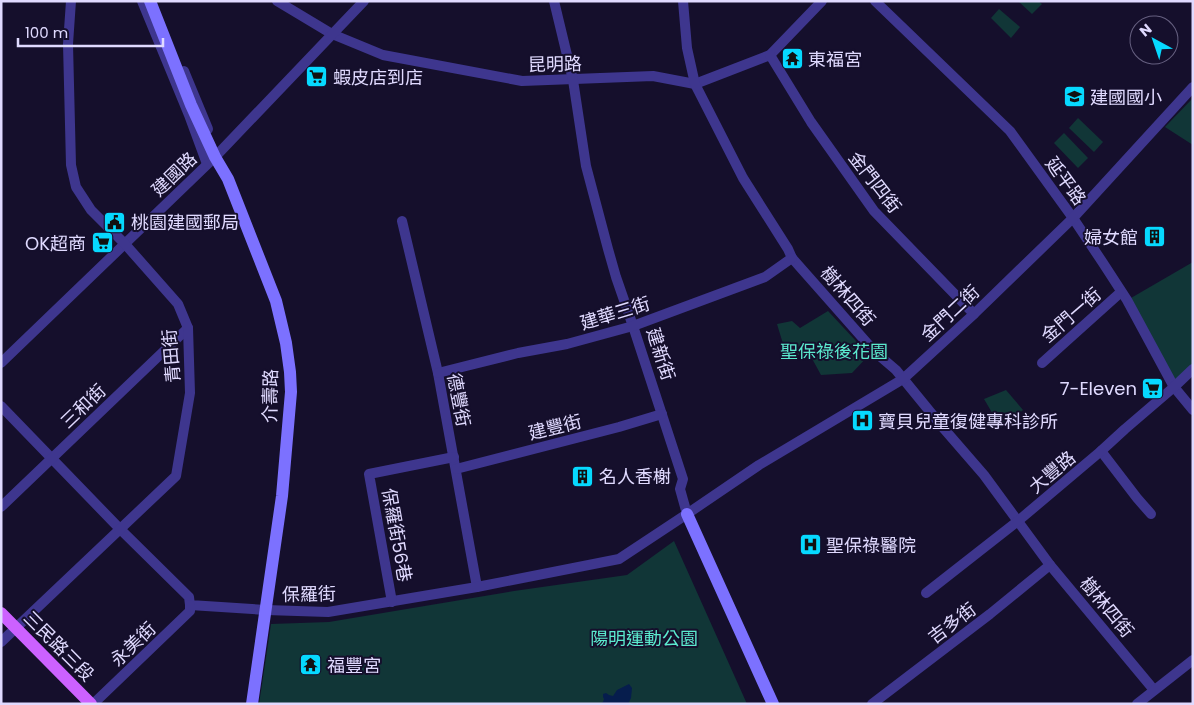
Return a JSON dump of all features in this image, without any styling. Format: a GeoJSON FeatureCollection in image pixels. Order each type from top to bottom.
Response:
{"type":"FeatureCollection","features":[{"type":"Feature","properties":{"kind":"main road","name":"三民路三段"},"geometry":{"type":"LineString","coordinates":[[1,613],[92,704]]}},
{"type":"Feature","properties":{"kind":"street","name":"青田街"},"geometry":{"type":"LineString","coordinates":[[1,642],[176,476],[190,393],[188,328],[178,304],[125,244],[91,210],[76,187],[71,165],[68,44],[71,1]]}},
{"type":"Feature","properties":{"kind":"street","name":"介壽路"},"geometry":{"type":"LineString","coordinates":[[142,1],[189,115],[213,158],[228,178],[276,301],[286,342],[291,392],[282,496],[252,704]]}},
{"type":"Feature","properties":{"kind":"street","name":"介壽路"},"geometry":{"type":"LineString","coordinates":[[150,1],[213,158]]}},
{"type":"Feature","properties":{"kind":"street","name":"介壽路"},"geometry":{"type":"LineString","coordinates":[[154,1],[213,158]]}},
{"type":"Feature","properties":{"kind":"street","name":"昆明路"},"geometry":{"type":"LineString","coordinates":[[276,1],[332,34],[383,55],[522,81],[653,76],[695,84]]}},
{"type":"Feature","properties":{"kind":"street","name":"建國路"},"geometry":{"type":"LineString","coordinates":[[1,363],[213,158],[364,1]]}},
{"type":"Feature","properties":{"kind":"street","name":"建新街"},"geometry":{"type":"LineString","coordinates":[[554,1],[573,80],[586,166],[616,278],[683,479],[680,489],[688,514],[773,704]]}},
{"type":"Feature","properties":{"kind":"street","name":"樹林四街"},"geometry":{"type":"LineString","coordinates":[[684,1],[688,48],[695,84],[742,178],[792,258],[875,352],[896,370],[984,475],[1050,565],[1154,690]]}},
{"type":"Feature","properties":{"kind":"street"},"geometry":{"type":"LineString","coordinates":[[695,84],[770,55],[822,1]]}},
{"type":"Feature","properties":{"kind":"street","name":"延平路"},"geometry":{"type":"LineString","coordinates":[[876,1],[1010,131],[1073,218],[1122,292],[1174,387],[1193,410]]}},
{"type":"Feature","properties":{"kind":"street","name":"金門四街"},"geometry":{"type":"LineString","coordinates":[[770,55],[811,122],[874,211],[974,314]]}},
{"type":"Feature","properties":{"kind":"street","name":"金門二街"},"geometry":{"type":"LineString","coordinates":[[688,514],[759,465],[903,379],[974,314],[1073,218],[1193,86]]}},
{"type":"Feature","properties":{"kind":"street","name":"德豐街"},"geometry":{"type":"LineString","coordinates":[[402,221],[438,374],[477,587]]}},
{"type":"Feature","properties":{"kind":"street","name":"建華三街"},"geometry":{"type":"LineString","coordinates":[[438,374],[518,353],[567,344],[633,326],[765,278],[792,258]]}},
{"type":"Feature","properties":{"kind":"street","name":"金門一街"},"geometry":{"type":"LineString","coordinates":[[1042,363],[1122,292]]}},
{"type":"Feature","properties":{"kind":"street","name":"三和街"},"geometry":{"type":"LineString","coordinates":[[1,507],[188,328]]}},
{"type":"Feature","properties":{"kind":"street","name":"大豐路"},"geometry":{"type":"LineString","coordinates":[[926,593],[1018,521],[1101,451],[1193,369]]}},
{"type":"Feature","properties":{"kind":"street"},"geometry":{"type":"LineString","coordinates":[[1,406],[189,597],[190,605]]}},
{"type":"Feature","properties":{"kind":"street","name":"建豐街"},"geometry":{"type":"LineString","coordinates":[[456,469],[620,427],[662,414]]}},
{"type":"Feature","properties":{"kind":"street"},"geometry":{"type":"LineString","coordinates":[[1101,451],[1151,514]]}},
{"type":"Feature","properties":{"kind":"street","name":"保羅街56巷"},"geometry":{"type":"LineString","coordinates":[[392,602],[369,474],[454,457]]}},
{"type":"Feature","properties":{"kind":"street","name":"保羅街"},"geometry":{"type":"LineString","coordinates":[[190,605],[328,612],[477,587],[619,559],[688,514]]}},
{"type":"Feature","properties":{"kind":"street","name":"吉多街"},"geometry":{"type":"LineString","coordinates":[[872,704],[990,614],[1050,565]]}},
{"type":"Feature","properties":{"kind":"street","name":"永美街"},"geometry":{"type":"LineString","coordinates":[[92,704],[190,611],[190,605]]}},
{"type":"Feature","properties":{"kind":"street"},"geometry":{"type":"LineString","coordinates":[[1137,704],[1193,660]]}},
{"type":"Feature","properties":{"kind":"green space"},"geometry":{"type":"Polygon","coordinates":[[[1018,1],[1038,1],[1042,4],[1032,14],[1018,1]]]}},
{"type":"Feature","properties":{"kind":"green space"},"geometry":{"type":"Polygon","coordinates":[[[999,9],[1020,27],[1011,38],[991,18],[999,9]]]}},
{"type":"Feature","properties":{"kind":"green space"},"geometry":{"type":"Polygon","coordinates":[[[1193,98],[1193,145],[1165,127],[1193,98]]]}},
{"type":"Feature","properties":{"kind":"green space"},"geometry":{"type":"Polygon","coordinates":[[[1078,118],[1103,142],[1094,152],[1069,128],[1078,118]]]}},
{"type":"Feature","properties":{"kind":"green space"},"geometry":{"type":"Polygon","coordinates":[[[1064,133],[1088,158],[1078,168],[1054,143],[1064,133]]]}},
{"type":"Feature","properties":{"kind":"green space"},"geometry":{"type":"Polygon","coordinates":[[[1193,262],[1193,366],[1175,381],[1131,298],[1193,262]]]}},
{"type":"Feature","properties":{"kind":"green space","name":"聖保祿後花園"},"geometry":{"type":"Polygon","coordinates":[[[828,311],[869,355],[852,373],[821,375],[809,353],[787,357],[777,324],[792,321],[800,328],[828,311]]]}},
{"type":"Feature","properties":{"kind":"green space"},"geometry":{"type":"Polygon","coordinates":[[[1006,390],[1023,410],[1001,428],[984,399],[1006,390]]]}},
{"type":"Feature","properties":{"kind":"green space","name":"陽明運動公園"},"geometry":{"type":"Polygon","coordinates":[[[674,541],[747,704],[259,704],[271,624],[329,622],[514,591],[627,575],[674,541]]]}},
{"type":"Feature","properties":{"kind":"water"},"geometry":{"type":"Polygon","coordinates":[[[629,684],[632,688],[628,704],[600,704],[604,699],[603,694],[606,693],[613,696],[617,690],[629,684]]]}},
{"type":"Feature","properties":{"kind":"place","name":"東福宮"},"geometry":{"type":"Point","coordinates":[792,59]}},
{"type":"Feature","properties":{"kind":"place","name":"蝦皮店到店"},"geometry":{"type":"Point","coordinates":[317,77]}},
{"type":"Feature","properties":{"kind":"place","name":"建國國小"},"geometry":{"type":"Point","coordinates":[1074,97]}},
{"type":"Feature","properties":{"kind":"place","name":"桃園建國郵局"},"geometry":{"type":"Point","coordinates":[115,222]}},
{"type":"Feature","properties":{"kind":"place","name":"婦女館"},"geometry":{"type":"Point","coordinates":[1154,237]}},
{"type":"Feature","properties":{"kind":"place","name":"OK超商"},"geometry":{"type":"Point","coordinates":[102,243]}},
{"type":"Feature","properties":{"kind":"place","name":"7-Eleven"},"geometry":{"type":"Point","coordinates":[1153,388]}},
{"type":"Feature","properties":{"kind":"place","name":"寶貝兒童復健專科診所"},"geometry":{"type":"Point","coordinates":[862,421]}},
{"type":"Feature","properties":{"kind":"place","name":"名人香榭"},"geometry":{"type":"Point","coordinates":[583,476]}},
{"type":"Feature","properties":{"kind":"place","name":"聖保祿醫院"},"geometry":{"type":"Point","coordinates":[810,545]}},
{"type":"Feature","properties":{"kind":"place","name":"福豐宮"},"geometry":{"type":"Point","coordinates":[311,665]}}]}
